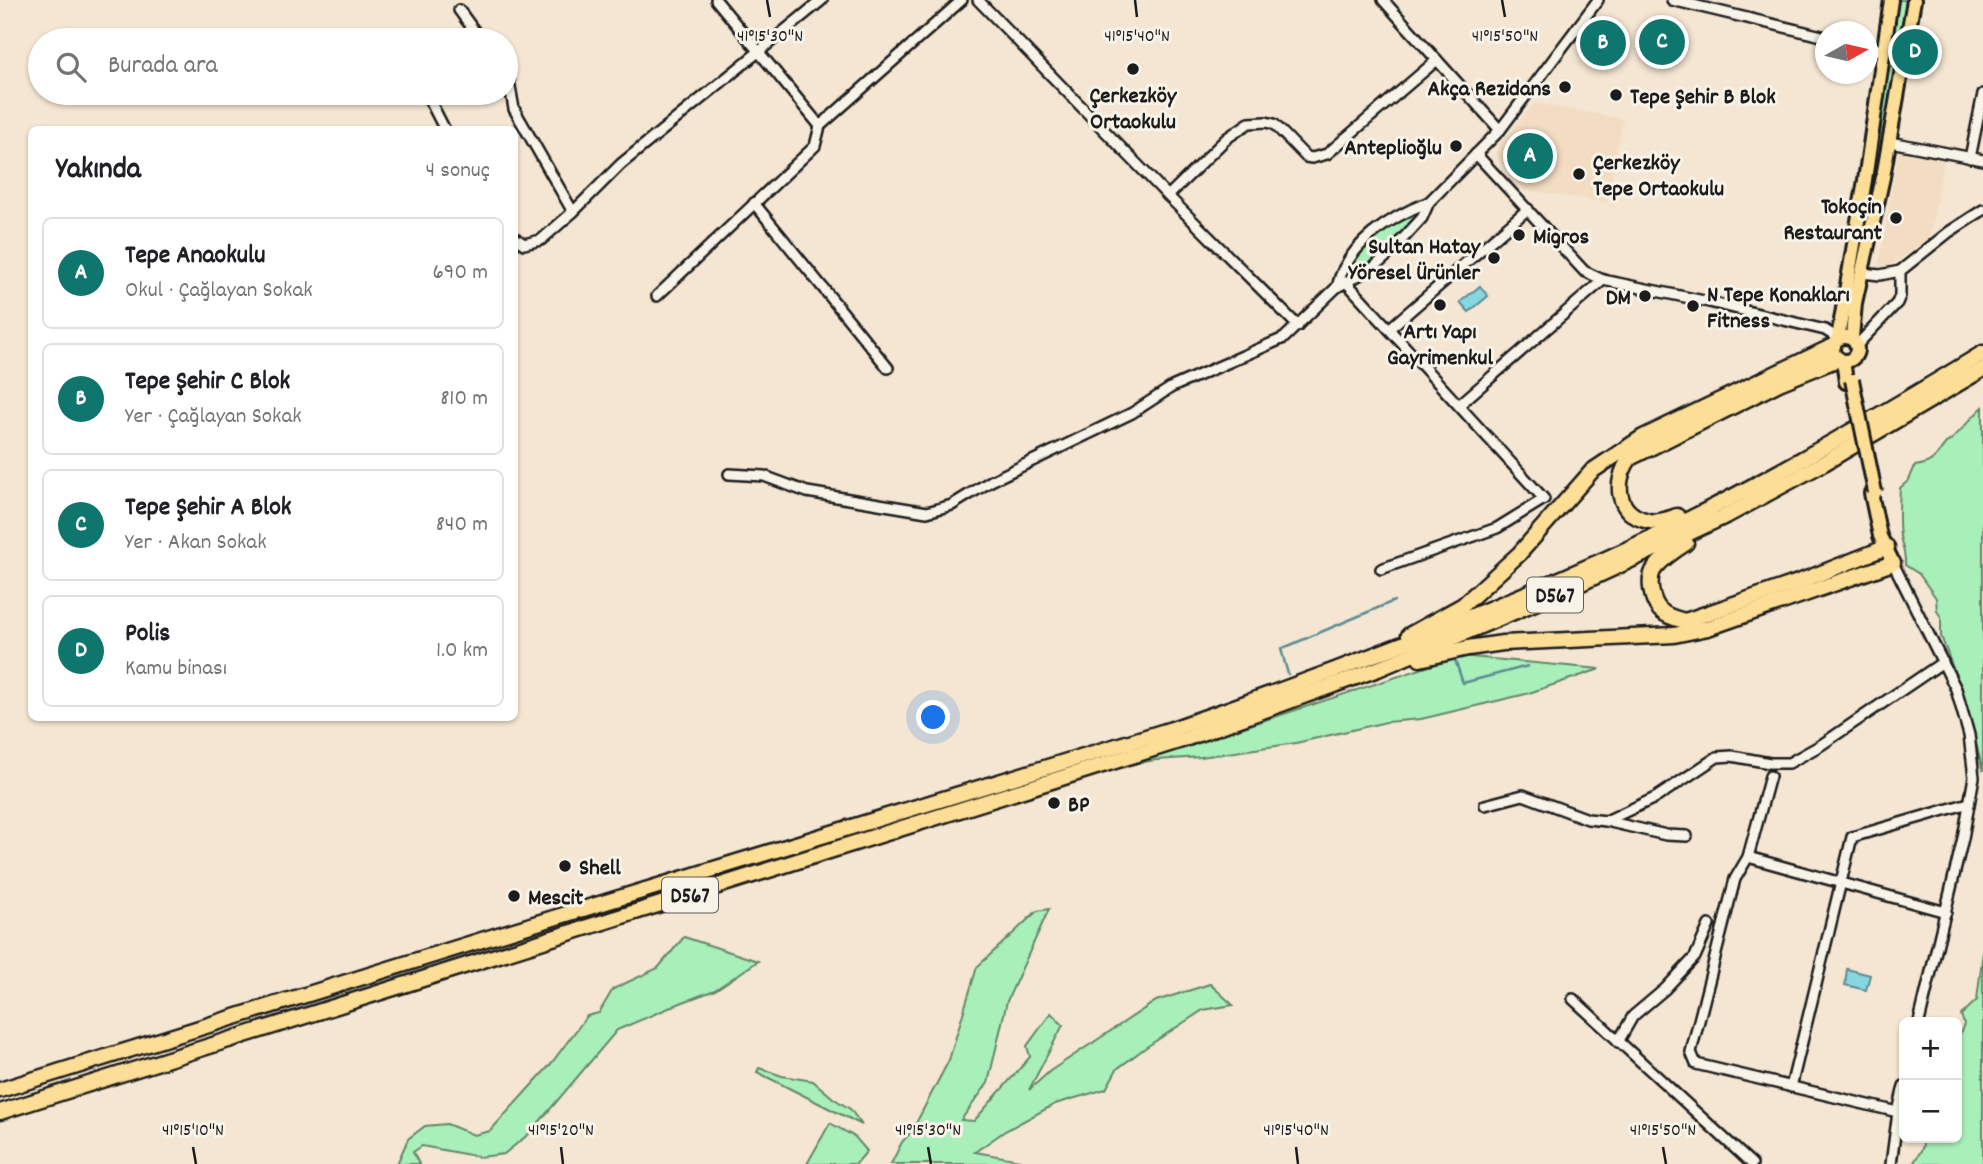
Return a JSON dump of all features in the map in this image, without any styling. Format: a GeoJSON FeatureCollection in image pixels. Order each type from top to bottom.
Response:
{"type":"FeatureCollection","features":[{"type":"Feature","properties":{"kind":"highway"},"geometry":{"type":"LineString","coordinates":[[1721,501],[1661,521],[1648,521],[1633,514],[1623,502],[1619,492],[1619,480],[1622,469],[1630,458],[1641,451],[1779,383],[1837,351]]}},
{"type":"Feature","properties":{"kind":"highway"},"geometry":{"type":"LineString","coordinates":[[1374,654],[1463,605],[1519,554],[1592,471],[1643,437],[1837,351]]}},
{"type":"Feature","properties":{"kind":"highway","name":"D567"},"geometry":{"type":"LineString","coordinates":[[0,1090],[498,934],[1172,729],[1266,696],[1430,634],[1608,558],[1774,475],[1983,353]]}},
{"type":"Feature","properties":{"kind":"highway","name":"D567"},"geometry":{"type":"LineString","coordinates":[[0,1112],[1170,744],[1378,670],[1573,587],[1728,515],[1824,463],[1983,369]]}},
{"type":"Feature","properties":{"kind":"highway"},"geometry":{"type":"LineString","coordinates":[[1728,515],[1672,552],[1653,570],[1650,583],[1659,609],[1685,621],[1801,581],[1887,547]]}},
{"type":"Feature","properties":{"kind":"highway"},"geometry":{"type":"LineString","coordinates":[[1378,670],[1468,648],[1503,643],[1685,633],[1707,628],[1893,563]]}},
{"type":"Feature","properties":{"kind":"main road"},"geometry":{"type":"LineString","coordinates":[[1891,0],[1837,351],[1849,381],[1873,492],[1893,563]]}},
{"type":"Feature","properties":{"kind":"main road"},"geometry":{"type":"LineString","coordinates":[[1849,381],[1855,347],[1854,314],[1890,142],[1913,0]]}},
{"type":"Feature","properties":{"kind":"main road"},"geometry":{"type":"LineString","coordinates":[[1883,51],[1892,62],[1905,54]]}},
{"type":"Feature","properties":{"kind":"main road"},"geometry":{"type":"LineString","coordinates":[[1837,351],[1845,336],[1855,347]]}},
{"type":"Feature","properties":{"kind":"main road"},"geometry":{"type":"LineString","coordinates":[[1837,351],[1846,361],[1855,347]]}},
{"type":"Feature","properties":{"kind":"street"},"geometry":{"type":"LineString","coordinates":[[716,0],[820,126]]}},
{"type":"Feature","properties":{"kind":"street"},"geometry":{"type":"LineString","coordinates":[[518,240],[524,244],[541,240],[621,164],[822,0]]}},
{"type":"Feature","properties":{"kind":"street"},"geometry":{"type":"LineString","coordinates":[[978,0],[1047,78],[1298,326]]}},
{"type":"Feature","properties":{"kind":"street"},"geometry":{"type":"LineString","coordinates":[[1383,0],[1500,130]]}},
{"type":"Feature","properties":{"kind":"street"},"geometry":{"type":"LineString","coordinates":[[729,474],[764,476],[807,492],[927,512],[952,505],[991,481],[1132,412],[1172,387],[1284,338],[1337,287],[1374,267],[1388,255],[1422,218],[1429,202],[1500,130],[1598,0]]}},
{"type":"Feature","properties":{"kind":"street"},"geometry":{"type":"LineString","coordinates":[[1672,0],[1815,35]]}},
{"type":"Feature","properties":{"kind":"street"},"geometry":{"type":"LineString","coordinates":[[657,296],[815,146],[820,126],[959,3]]}},
{"type":"Feature","properties":{"kind":"street"},"geometry":{"type":"LineString","coordinates":[[459,10],[472,28]]}},
{"type":"Feature","properties":{"kind":"street"},"geometry":{"type":"LineString","coordinates":[[1878,50],[1883,51]]}},
{"type":"Feature","properties":{"kind":"street"},"geometry":{"type":"LineString","coordinates":[[1168,196],[1227,138],[1249,123],[1273,124],[1306,157],[1312,158],[1327,153],[1437,60]]}},
{"type":"Feature","properties":{"kind":"street"},"geometry":{"type":"LineString","coordinates":[[1970,158],[1983,94]]}},
{"type":"Feature","properties":{"kind":"street"},"geometry":{"type":"LineString","coordinates":[[432,105],[443,126]]}},
{"type":"Feature","properties":{"kind":"street"},"geometry":{"type":"LineString","coordinates":[[513,105],[573,212]]}},
{"type":"Feature","properties":{"kind":"street"},"geometry":{"type":"LineString","coordinates":[[1890,142],[1983,160]]}},
{"type":"Feature","properties":{"kind":"street"},"geometry":{"type":"LineString","coordinates":[[1476,154],[1584,271],[1603,281],[1709,302],[1825,330],[1837,351]]}},
{"type":"Feature","properties":{"kind":"street"},"geometry":{"type":"LineString","coordinates":[[1337,287],[1339,277],[1364,239],[1396,216],[1429,202]]}},
{"type":"Feature","properties":{"kind":"street"},"geometry":{"type":"LineString","coordinates":[[754,204],[888,368]]}},
{"type":"Feature","properties":{"kind":"street"},"geometry":{"type":"LineString","coordinates":[[1389,329],[1528,209]]}},
{"type":"Feature","properties":{"kind":"street"},"geometry":{"type":"LineString","coordinates":[[1862,273],[1880,275],[1900,271],[1949,232],[1983,210]]}},
{"type":"Feature","properties":{"kind":"street"},"geometry":{"type":"LineString","coordinates":[[1855,347],[1897,303],[1900,296],[1900,271]]}},
{"type":"Feature","properties":{"kind":"street"},"geometry":{"type":"LineString","coordinates":[[1459,405],[1603,281]]}},
{"type":"Feature","properties":{"kind":"street"},"geometry":{"type":"LineString","coordinates":[[1346,282],[1544,499],[1497,528],[1381,569]]}},
{"type":"Feature","properties":{"kind":"street"},"geometry":{"type":"LineString","coordinates":[[1893,563],[1956,689],[1969,735],[1974,777],[1946,912],[1920,1017]]}},
{"type":"Feature","properties":{"kind":"street"},"geometry":{"type":"LineString","coordinates":[[1606,821],[1657,797],[1717,757],[1732,756],[1770,763],[1789,763],[1821,745],[1943,662]]}},
{"type":"Feature","properties":{"kind":"street"},"geometry":{"type":"LineString","coordinates":[[1770,776],[1748,857],[1735,879],[1691,1052],[1696,1064],[1898,1112]]}},
{"type":"Feature","properties":{"kind":"street"},"geometry":{"type":"LineString","coordinates":[[1485,805],[1523,795],[1588,819],[1666,835],[1687,836]]}},
{"type":"Feature","properties":{"kind":"street"},"geometry":{"type":"LineString","coordinates":[[1791,1087],[1852,836],[1969,803]]}},
{"type":"Feature","properties":{"kind":"street"},"geometry":{"type":"LineString","coordinates":[[1748,857],[1946,912]]}},
{"type":"Feature","properties":{"kind":"street"},"geometry":{"type":"LineString","coordinates":[[1618,1042],[1633,1016],[1665,989],[1695,957],[1709,925]]}},
{"type":"Feature","properties":{"kind":"street"},"geometry":{"type":"LineString","coordinates":[[1573,999],[1752,1164]]}},
{"type":"Feature","properties":{"kind":"street"},"geometry":{"type":"LineString","coordinates":[[1891,1164],[1899,1108]]}},
{"type":"Feature","properties":{"kind":"shaded area"},"geometry":{"type":"Polygon","coordinates":[[[1535,103],[1623,119],[1607,202],[1524,190],[1499,160],[1496,150],[1535,103]]]}},
{"type":"Feature","properties":{"kind":"shaded area"},"geometry":{"type":"Polygon","coordinates":[[[1898,151],[1944,158],[1930,237],[1887,268],[1879,265],[1898,151]]]}},
{"type":"Feature","properties":{"kind":"green space"},"geometry":{"type":"Polygon","coordinates":[[[1897,0],[1908,0],[1901,41],[1891,40],[1897,0]]]}},
{"type":"Feature","properties":{"kind":"green space"},"geometry":{"type":"Polygon","coordinates":[[[1887,65],[1897,67],[1887,130],[1852,291],[1878,154],[1887,65]]]}},
{"type":"Feature","properties":{"kind":"green space"},"geometry":{"type":"Polygon","coordinates":[[[1423,208],[1422,213],[1383,257],[1340,281],[1369,238],[1401,217],[1423,208]]]}},
{"type":"Feature","properties":{"kind":"green space"},"geometry":{"type":"Polygon","coordinates":[[[1983,407],[1983,771],[1965,700],[1941,636],[1941,617],[1937,611],[1936,598],[1919,574],[1905,565],[1899,518],[1900,488],[1909,480],[1915,466],[1934,458],[1983,407]]]}},
{"type":"Feature","properties":{"kind":"green space"},"geometry":{"type":"Polygon","coordinates":[[[1460,656],[1600,669],[1526,694],[1421,719],[1386,722],[1296,743],[1132,764],[1460,656]]]}},
{"type":"Feature","properties":{"kind":"green space"},"geometry":{"type":"Polygon","coordinates":[[[1049,909],[1007,1001],[988,1083],[961,1120],[974,1121],[1030,1057],[1027,1046],[1051,1013],[1063,1025],[1029,1090],[1050,1071],[1156,1001],[1210,984],[1233,1005],[1203,1010],[1117,1069],[1106,1089],[1055,1104],[1005,1131],[975,1152],[1020,1160],[1020,1164],[891,1164],[902,1142],[912,1131],[949,1060],[977,967],[1037,911],[1049,909]]]}},
{"type":"Feature","properties":{"kind":"green space"},"geometry":{"type":"Polygon","coordinates":[[[684,937],[758,961],[715,990],[617,1030],[530,1133],[504,1154],[480,1157],[422,1146],[413,1152],[419,1164],[397,1164],[408,1139],[425,1126],[447,1124],[474,1135],[490,1131],[550,1065],[587,1016],[599,1013],[613,989],[658,968],[684,937]]]}},
{"type":"Feature","properties":{"kind":"green space"},"geometry":{"type":"Polygon","coordinates":[[[1983,951],[1983,1164],[1913,1164],[1923,1143],[1962,1143],[1964,1024],[1961,1015],[1977,1000],[1983,951]]]}},
{"type":"Feature","properties":{"kind":"green space"},"geometry":{"type":"Polygon","coordinates":[[[759,1068],[782,1076],[813,1081],[850,1109],[862,1125],[757,1072],[759,1068]]]}},
{"type":"Feature","properties":{"kind":"green space"},"geometry":{"type":"Polygon","coordinates":[[[830,1123],[855,1137],[867,1151],[856,1164],[807,1164],[830,1123]]]}},
{"type":"Feature","properties":{"kind":"water"},"geometry":{"type":"Polygon","coordinates":[[[1480,286],[1488,296],[1469,312],[1460,302],[1480,286]]]}},
{"type":"Feature","properties":{"kind":"water"},"geometry":{"type":"Polygon","coordinates":[[[1847,969],[1870,975],[1866,990],[1845,985],[1847,969]]]}},
{"type":"Feature","properties":{"kind":"waterway"},"geometry":{"type":"LineString","coordinates":[[1288,674],[1281,649],[1394,601]]}},
{"type":"Feature","properties":{"kind":"waterway"},"geometry":{"type":"LineString","coordinates":[[1454,657],[1463,683],[1528,666]]}},
{"type":"Feature","properties":{"kind":"place","name":"Tepe Şehir A Blok"},"geometry":{"type":"Point","coordinates":[1662,42]}},
{"type":"Feature","properties":{"kind":"place","name":"Tepe Şehir C Blok"},"geometry":{"type":"Point","coordinates":[1603,43]}},
{"type":"Feature","properties":{"kind":"place","name":"Polis"},"geometry":{"type":"Point","coordinates":[1915,52]}},
{"type":"Feature","properties":{"kind":"place","name":"Çerkezköy Ortaokulu"},"geometry":{"type":"Point","coordinates":[1133,69]}},
{"type":"Feature","properties":{"kind":"place","name":"Akça Rezidans"},"geometry":{"type":"Point","coordinates":[1565,87]}},
{"type":"Feature","properties":{"kind":"place","name":"Tepe Şehir B Blok"},"geometry":{"type":"Point","coordinates":[1616,95]}},
{"type":"Feature","properties":{"kind":"place","name":"Anteplioğlu"},"geometry":{"type":"Point","coordinates":[1456,146]}},
{"type":"Feature","properties":{"kind":"place","name":"Tepe Anaokulu"},"geometry":{"type":"Point","coordinates":[1530,156]}},
{"type":"Feature","properties":{"kind":"place","name":"Çerkezköy Tepe Ortaokulu"},"geometry":{"type":"Point","coordinates":[1579,174]}},
{"type":"Feature","properties":{"kind":"place","name":"Tokoçin Restaurant"},"geometry":{"type":"Point","coordinates":[1896,218]}},
{"type":"Feature","properties":{"kind":"place","name":"Migros"},"geometry":{"type":"Point","coordinates":[1519,235]}},
{"type":"Feature","properties":{"kind":"place","name":"Sultan Hatay Yöresel Ürünler"},"geometry":{"type":"Point","coordinates":[1494,258]}},
{"type":"Feature","properties":{"kind":"place","name":"DM"},"geometry":{"type":"Point","coordinates":[1645,296]}},
{"type":"Feature","properties":{"kind":"place","name":"Artı Yapı Gayrimenkul"},"geometry":{"type":"Point","coordinates":[1440,305]}},
{"type":"Feature","properties":{"kind":"place","name":"N Tepe Konakları Fitness"},"geometry":{"type":"Point","coordinates":[1693,306]}},
{"type":"Feature","properties":{"kind":"place","name":"BP"},"geometry":{"type":"Point","coordinates":[1054,803]}},
{"type":"Feature","properties":{"kind":"place","name":"Shell"},"geometry":{"type":"Point","coordinates":[565,866]}},
{"type":"Feature","properties":{"kind":"place","name":"Mescit"},"geometry":{"type":"Point","coordinates":[514,896]}}]}
